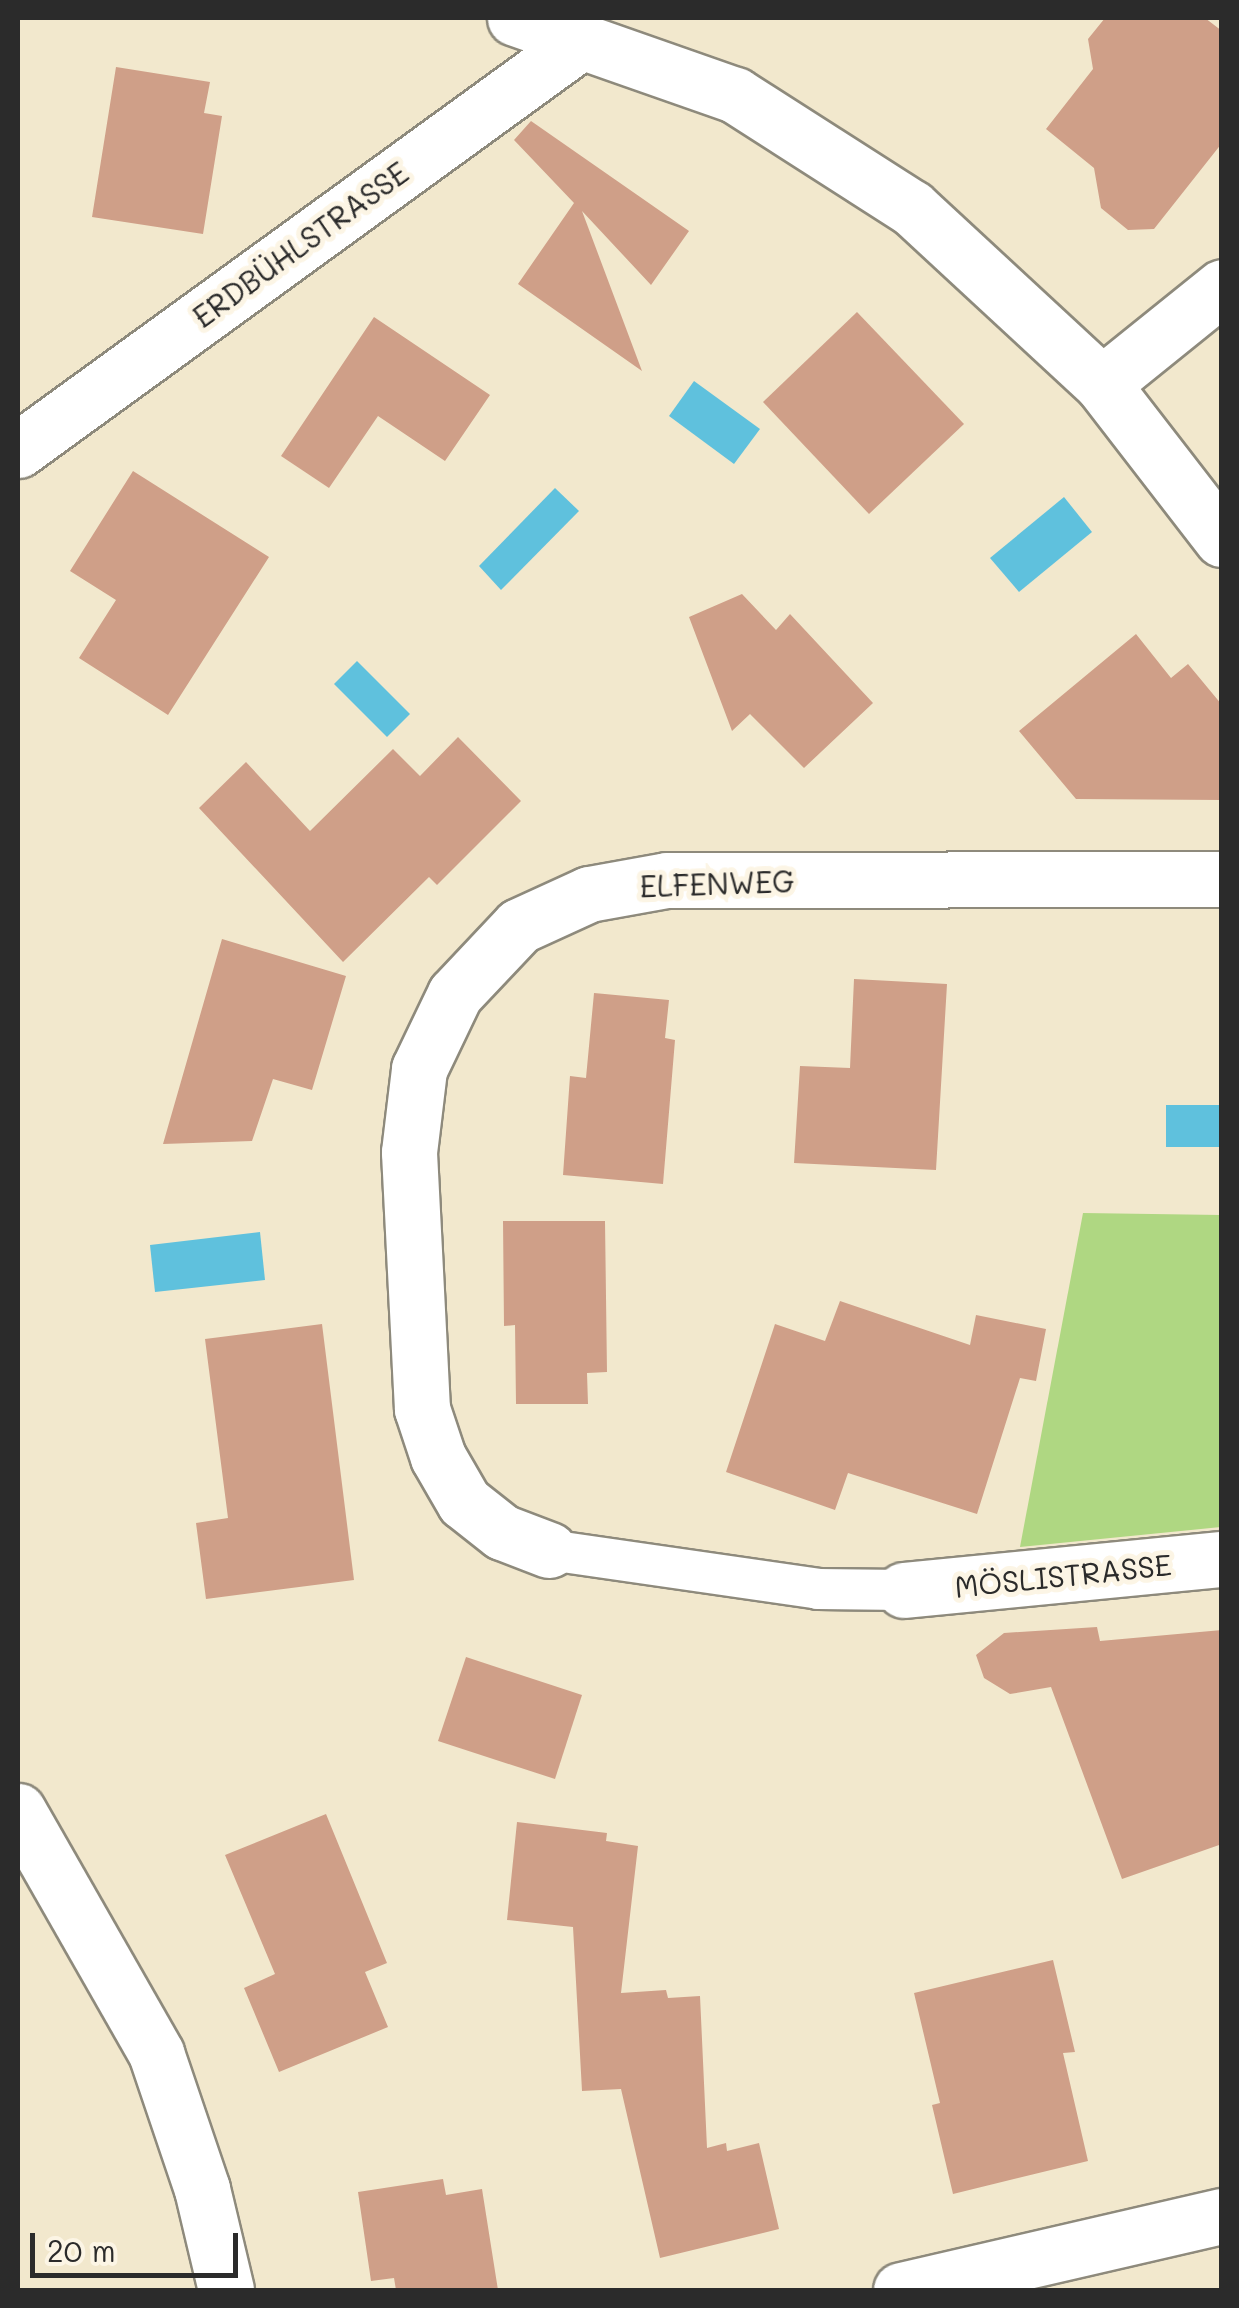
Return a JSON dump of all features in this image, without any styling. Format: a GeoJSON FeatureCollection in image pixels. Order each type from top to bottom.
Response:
{"type":"FeatureCollection","features":[{"type":"Feature","properties":{"kind":"street"},"geometry":{"type":"LineString","coordinates":[[515,18],[735,95],[912,208],[1102,384],[1222,539]]}},
{"type":"Feature","properties":{"kind":"street","name":"ERDBÜHLSTRASSE"},"geometry":{"type":"LineString","coordinates":[[18,450],[584,40]]}},
{"type":"Feature","properties":{"kind":"street"},"geometry":{"type":"LineString","coordinates":[[1102,384],[1222,287]]}},
{"type":"Feature","properties":{"kind":"street","name":"ELFENWEG"},"geometry":{"type":"LineString","coordinates":[[550,1550],[502,1532],[464,1502],[438,1457],[422,1409],[409,1152],[419,1070],[455,994],[519,926],[589,894],[666,880],[1222,879]]}},
{"type":"Feature","properties":{"kind":"street","name":"MÖSLISTRASSE"},"geometry":{"type":"LineString","coordinates":[[904,1590],[1222,1559]]}},
{"type":"Feature","properties":{"kind":"street"},"geometry":{"type":"LineString","coordinates":[[18,1812],[156,2054],[202,2189],[226,2290]]}},
{"type":"Feature","properties":{"kind":"street"},"geometry":{"type":"LineString","coordinates":[[900,2290],[1222,2216]]}},
{"type":"Feature","properties":{"kind":"lane"},"geometry":{"type":"LineString","coordinates":[[550,1550],[818,1590],[904,1590]]}},
{"type":"Feature","properties":{"kind":"green space"},"geometry":{"type":"Polygon","coordinates":[[[1083,1213],[1221,1215],[1221,1527],[1020,1547],[1083,1213]]]}},
{"type":"Feature","properties":{"kind":"water"},"geometry":{"type":"Polygon","coordinates":[[[694,381],[760,429],[734,464],[669,416],[694,381]]]}},
{"type":"Feature","properties":{"kind":"water"},"geometry":{"type":"Polygon","coordinates":[[[555,488],[579,511],[501,590],[479,566],[555,488]]]}},
{"type":"Feature","properties":{"kind":"water"},"geometry":{"type":"Polygon","coordinates":[[[1064,497],[1092,532],[1019,592],[990,558],[1064,497]]]}},
{"type":"Feature","properties":{"kind":"water"},"geometry":{"type":"Polygon","coordinates":[[[357,661],[410,714],[387,737],[334,684],[357,661]]]}},
{"type":"Feature","properties":{"kind":"water"},"geometry":{"type":"Polygon","coordinates":[[[1166,1105],[1221,1105],[1221,1147],[1166,1147],[1166,1105]]]}},
{"type":"Feature","properties":{"kind":"water"},"geometry":{"type":"Polygon","coordinates":[[[260,1232],[265,1280],[155,1292],[150,1245],[260,1232]]]}},
{"type":"Feature","properties":{"kind":"building"},"geometry":{"type":"Polygon","coordinates":[[[1105,18],[1205,18],[1222,31],[1222,143],[1154,229],[1128,230],[1101,208],[1094,168],[1046,129],[1093,69],[1088,39],[1105,18]]]}},
{"type":"Feature","properties":{"kind":"building"},"geometry":{"type":"Polygon","coordinates":[[[116,67],[210,82],[204,113],[222,116],[203,234],[92,217],[116,67]]]}},
{"type":"Feature","properties":{"kind":"building"},"geometry":{"type":"Polygon","coordinates":[[[531,121],[689,231],[651,285],[582,211],[642,371],[518,284],[574,203],[514,140],[531,121]]]}},
{"type":"Feature","properties":{"kind":"building"},"geometry":{"type":"Polygon","coordinates":[[[857,312],[964,424],[869,514],[763,402],[857,312]]]}},
{"type":"Feature","properties":{"kind":"building"},"geometry":{"type":"Polygon","coordinates":[[[374,317],[490,395],[445,461],[378,416],[329,488],[281,456],[374,317]]]}},
{"type":"Feature","properties":{"kind":"building"},"geometry":{"type":"Polygon","coordinates":[[[133,471],[269,557],[168,715],[79,658],[116,600],[70,571],[133,471]]]}},
{"type":"Feature","properties":{"kind":"building"},"geometry":{"type":"Polygon","coordinates":[[[742,594],[776,630],[790,614],[873,703],[804,768],[750,714],[732,731],[689,617],[742,594]]]}},
{"type":"Feature","properties":{"kind":"building"},"geometry":{"type":"Polygon","coordinates":[[[1136,634],[1171,678],[1188,664],[1222,705],[1222,800],[1076,799],[1019,731],[1136,634]]]}},
{"type":"Feature","properties":{"kind":"building"},"geometry":{"type":"Polygon","coordinates":[[[458,737],[521,801],[437,885],[429,877],[343,962],[199,808],[246,762],[310,831],[393,749],[420,776],[458,737]]]}},
{"type":"Feature","properties":{"kind":"building"},"geometry":{"type":"Polygon","coordinates":[[[222,939],[346,976],[312,1090],[273,1079],[252,1141],[163,1144],[222,939]]]}},
{"type":"Feature","properties":{"kind":"building"},"geometry":{"type":"Polygon","coordinates":[[[854,979],[947,984],[936,1170],[794,1163],[800,1066],[850,1068],[854,979]]]}},
{"type":"Feature","properties":{"kind":"building"},"geometry":{"type":"Polygon","coordinates":[[[594,993],[669,1000],[665,1038],[675,1040],[663,1184],[563,1175],[570,1076],[586,1078],[594,993]]]}},
{"type":"Feature","properties":{"kind":"building"},"geometry":{"type":"Polygon","coordinates":[[[503,1221],[605,1221],[607,1372],[587,1373],[588,1404],[516,1404],[515,1325],[504,1326],[503,1221]]]}},
{"type":"Feature","properties":{"kind":"building"},"geometry":{"type":"Polygon","coordinates":[[[840,1301],[970,1345],[976,1315],[1046,1329],[1036,1381],[1020,1378],[977,1514],[848,1473],[835,1510],[726,1472],[775,1324],[825,1341],[840,1301]]]}},
{"type":"Feature","properties":{"kind":"building"},"geometry":{"type":"Polygon","coordinates":[[[322,1324],[354,1580],[206,1599],[196,1523],[228,1518],[205,1339],[322,1324]]]}},
{"type":"Feature","properties":{"kind":"building"},"geometry":{"type":"Polygon","coordinates":[[[1097,1627],[1100,1641],[1222,1630],[1222,1844],[1122,1879],[1051,1687],[1010,1694],[984,1678],[976,1655],[1004,1633],[1097,1627]]]}},
{"type":"Feature","properties":{"kind":"building"},"geometry":{"type":"Polygon","coordinates":[[[466,1657],[582,1695],[555,1779],[438,1741],[466,1657]]]}},
{"type":"Feature","properties":{"kind":"building"},"geometry":{"type":"Polygon","coordinates":[[[326,1814],[387,1963],[365,1972],[388,2027],[279,2072],[244,1988],[275,1974],[225,1855],[326,1814]]]}},
{"type":"Feature","properties":{"kind":"building"},"geometry":{"type":"Polygon","coordinates":[[[517,1822],[607,1833],[606,1841],[638,1846],[621,1993],[666,1990],[668,1998],[700,1996],[707,2148],[726,2143],[727,2151],[759,2143],[779,2229],[660,2258],[621,2089],[582,2091],[573,1927],[507,1920],[517,1822]]]}},
{"type":"Feature","properties":{"kind":"building"},"geometry":{"type":"Polygon","coordinates":[[[1053,1960],[1075,2052],[1063,2053],[1088,2161],[953,2194],[932,2105],[940,2103],[914,1993],[1053,1960]]]}},
{"type":"Feature","properties":{"kind":"building"},"geometry":{"type":"Polygon","coordinates":[[[443,2179],[446,2195],[482,2189],[498,2290],[396,2290],[394,2278],[371,2281],[358,2192],[443,2179]]]}}]}
